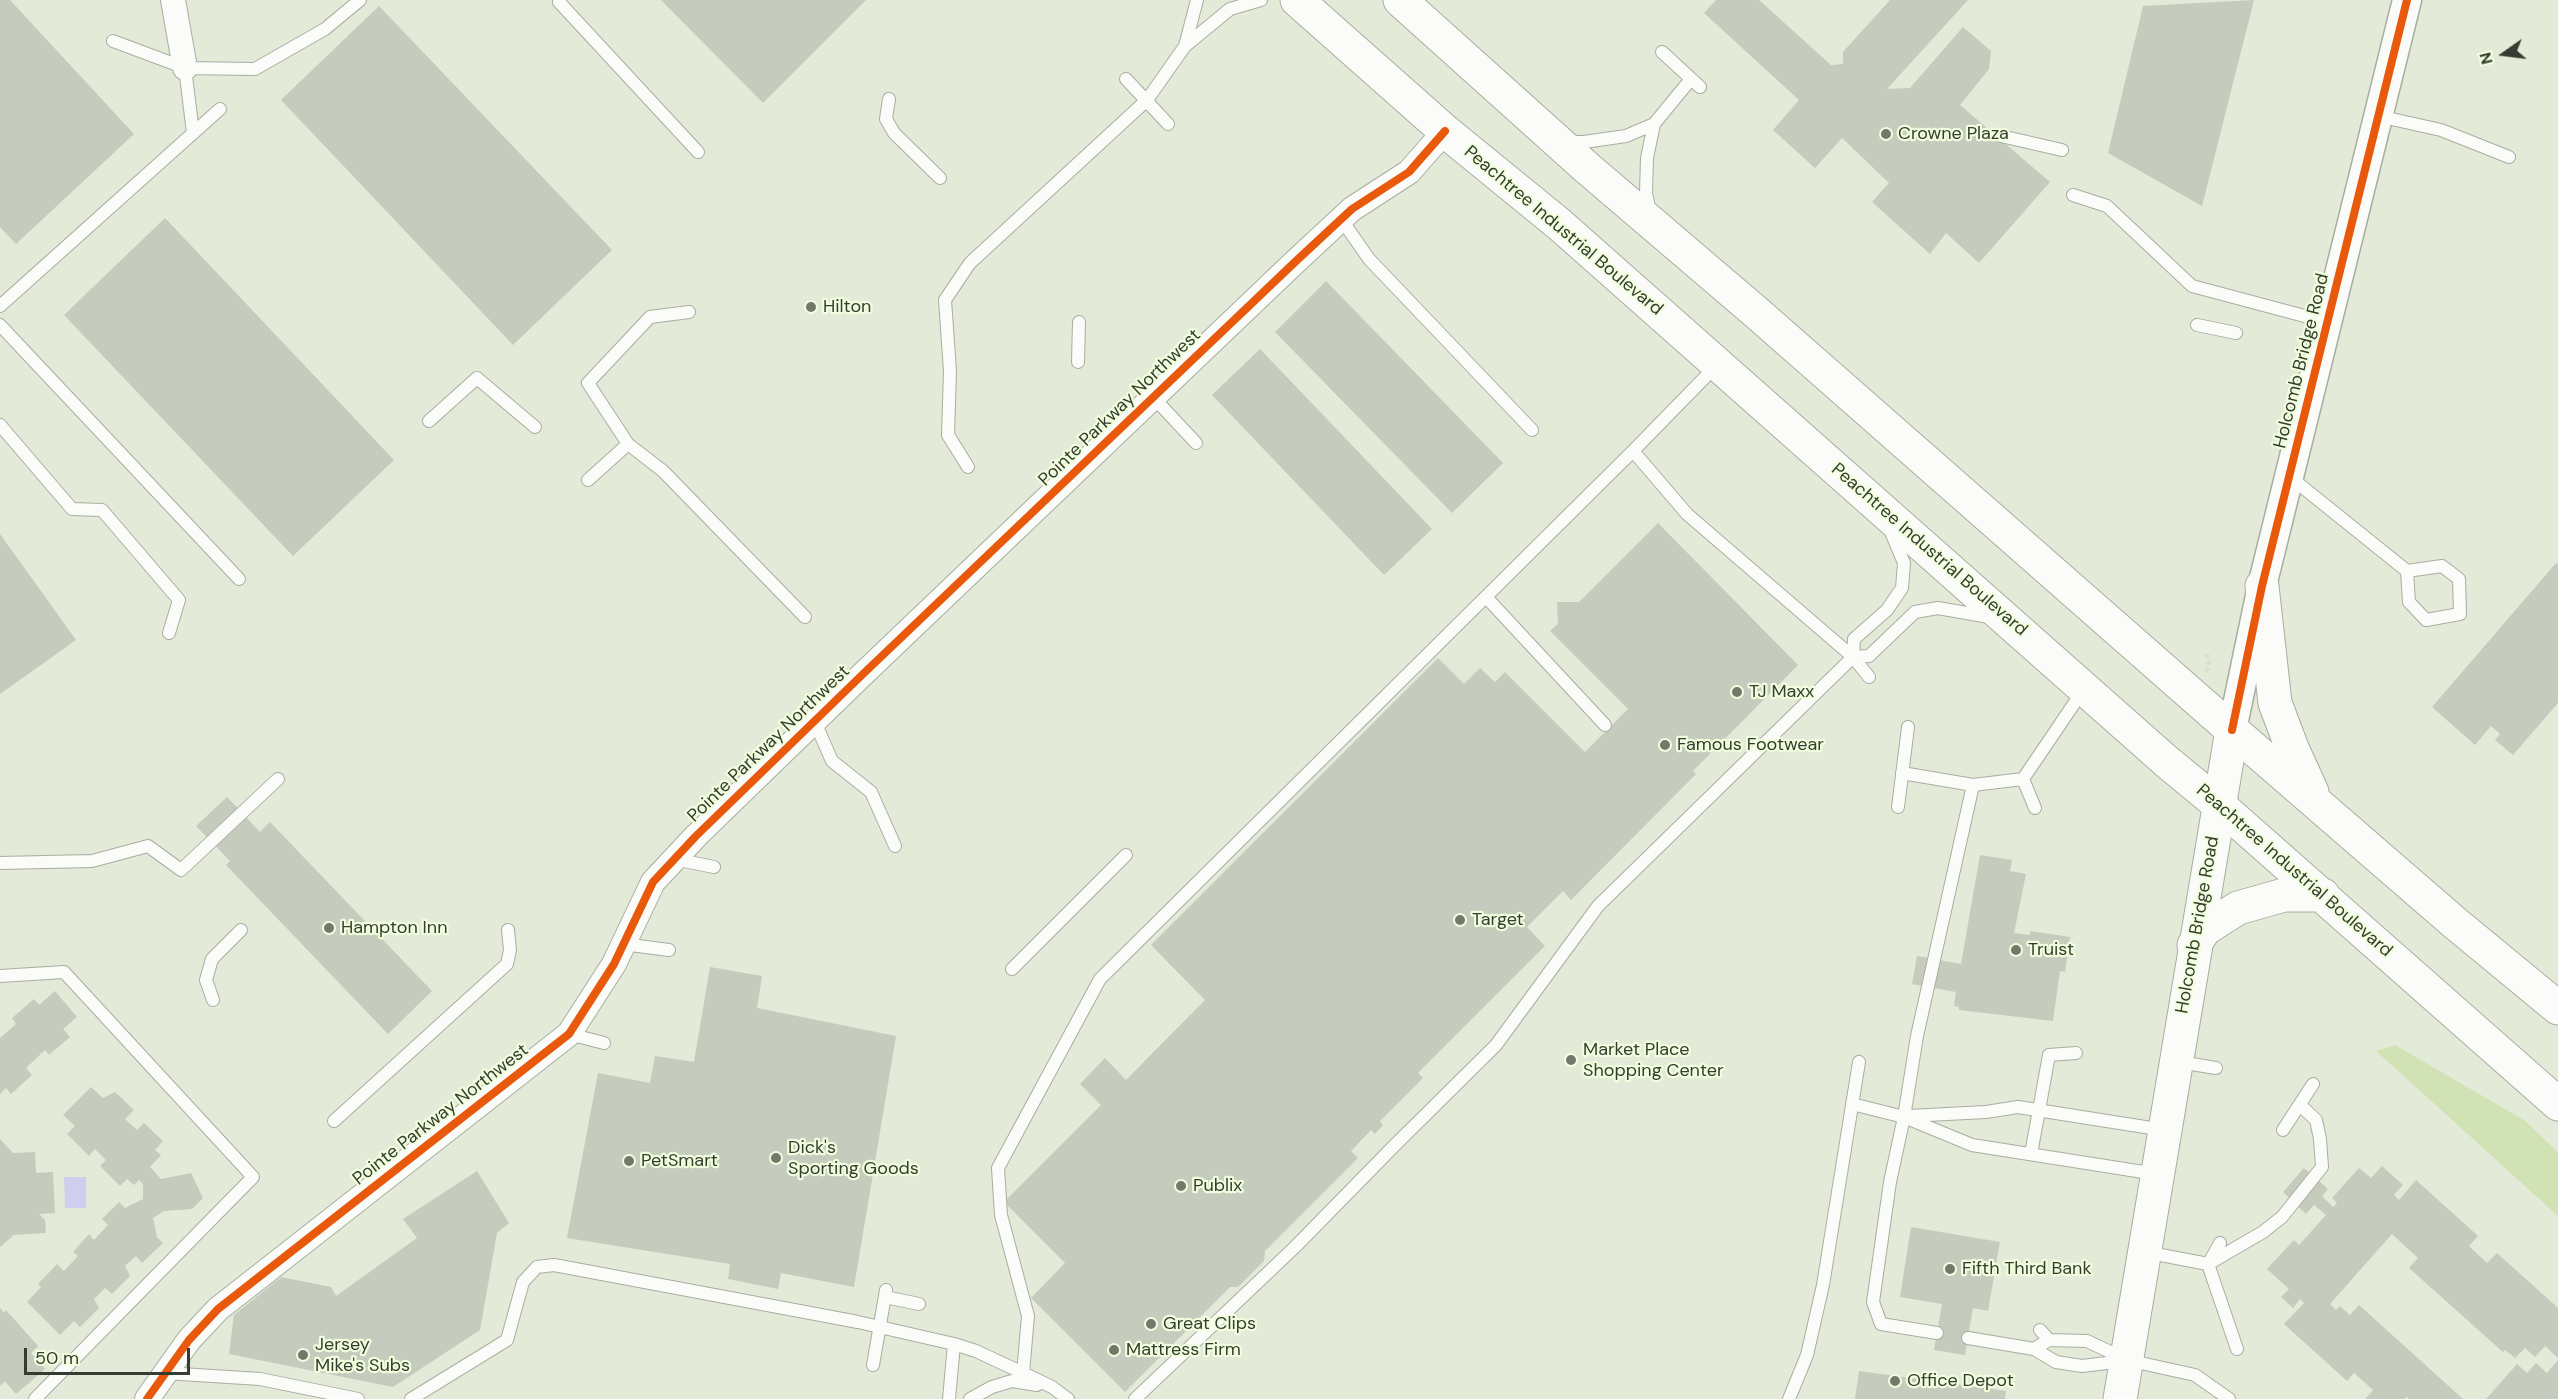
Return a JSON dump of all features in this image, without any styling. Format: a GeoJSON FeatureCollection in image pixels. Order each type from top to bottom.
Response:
{"type":"FeatureCollection","features":[{"type":"Feature","properties":{"kind":"main road","name":"Peachtree Industrial Boulevard"},"geometry":{"type":"LineString","coordinates":[[1297,0],[1445,131],[1559,224],[2558,1104]]}},
{"type":"Feature","properties":{"kind":"main road"},"geometry":{"type":"LineString","coordinates":[[1400,0],[1559,142],[2318,805],[2558,1008]]}},
{"type":"Feature","properties":{"kind":"main road"},"geometry":{"type":"LineString","coordinates":[[2262,586],[2275,703],[2292,748],[2318,805]]}},
{"type":"Feature","properties":{"kind":"main road","name":"Holcomb Bridge Road"},"geometry":{"type":"LineString","coordinates":[[2120,1399],[2194,945],[2232,730]]}},
{"type":"Feature","properties":{"kind":"main road"},"geometry":{"type":"LineString","coordinates":[[2194,945],[2205,929],[2238,908],[2284,895],[2323,896]]}},
{"type":"Feature","properties":{"kind":"street"},"geometry":{"type":"LineString","coordinates":[[173,0],[185,68]]}},
{"type":"Feature","properties":{"kind":"street","name":"Holcomb Bridge Road"},"geometry":{"type":"LineString","coordinates":[[2232,730],[2262,586],[2407,0]]}},
{"type":"Feature","properties":{"kind":"street","name":"Pointe Parkway Northwest"},"geometry":{"type":"LineString","coordinates":[[147,1399],[189,1340],[218,1309],[569,1034],[614,964],[653,882],[674,859],[814,720],[1341,219],[1352,209],[1409,172],[1445,131]]}},
{"type":"Feature","properties":{"kind":"lane"},"geometry":{"type":"LineString","coordinates":[[113,41],[185,68],[255,69],[325,29],[360,0]]}},
{"type":"Feature","properties":{"kind":"lane"},"geometry":{"type":"LineString","coordinates":[[561,0],[558,2],[698,152]]}},
{"type":"Feature","properties":{"kind":"lane"},"geometry":{"type":"LineString","coordinates":[[1185,46],[1197,0]]}},
{"type":"Feature","properties":{"kind":"lane"},"geometry":{"type":"LineString","coordinates":[[968,467],[948,435],[950,371],[945,300],[970,263],[1147,100],[1185,46],[1230,9],[1261,0]]}},
{"type":"Feature","properties":{"kind":"lane"},"geometry":{"type":"LineString","coordinates":[[1559,142],[1584,142],[1626,136],[1654,124],[1696,83],[1662,52]]}},
{"type":"Feature","properties":{"kind":"lane"},"geometry":{"type":"LineString","coordinates":[[185,68],[193,133]]}},
{"type":"Feature","properties":{"kind":"lane"},"geometry":{"type":"LineString","coordinates":[[1126,79],[1168,124]]}},
{"type":"Feature","properties":{"kind":"lane"},"geometry":{"type":"LineString","coordinates":[[889,99],[886,119],[894,133],[940,178]]}},
{"type":"Feature","properties":{"kind":"lane"},"geometry":{"type":"LineString","coordinates":[[0,306],[220,109]]}},
{"type":"Feature","properties":{"kind":"lane"},"geometry":{"type":"LineString","coordinates":[[2378,116],[2441,130],[2509,157]]}},
{"type":"Feature","properties":{"kind":"lane"},"geometry":{"type":"LineString","coordinates":[[1654,124],[1647,158],[1646,194],[1654,224]]}},
{"type":"Feature","properties":{"kind":"lane"},"geometry":{"type":"LineString","coordinates":[[2001,136],[2062,150]]}},
{"type":"Feature","properties":{"kind":"lane"},"geometry":{"type":"LineString","coordinates":[[2073,195],[2107,206],[2192,286],[2327,322]]}},
{"type":"Feature","properties":{"kind":"lane"},"geometry":{"type":"LineString","coordinates":[[1341,219],[1369,259],[1532,430]]}},
{"type":"Feature","properties":{"kind":"lane"},"geometry":{"type":"LineString","coordinates":[[689,312],[650,317],[588,383],[628,444],[663,471],[805,617]]}},
{"type":"Feature","properties":{"kind":"lane"},"geometry":{"type":"LineString","coordinates":[[1078,362],[1079,322]]}},
{"type":"Feature","properties":{"kind":"lane"},"geometry":{"type":"LineString","coordinates":[[0,325],[239,579]]}},
{"type":"Feature","properties":{"kind":"lane"},"geometry":{"type":"LineString","coordinates":[[2197,325],[2236,333]]}},
{"type":"Feature","properties":{"kind":"lane"},"geometry":{"type":"LineString","coordinates":[[1023,1373],[1028,1316],[1000,1215],[998,1168],[1100,979],[1718,364]]}},
{"type":"Feature","properties":{"kind":"lane"},"geometry":{"type":"LineString","coordinates":[[429,421],[477,378],[535,427]]}},
{"type":"Feature","properties":{"kind":"lane"},"geometry":{"type":"LineString","coordinates":[[1153,397],[1196,443]]}},
{"type":"Feature","properties":{"kind":"lane"},"geometry":{"type":"LineString","coordinates":[[0,425],[72,509],[102,510],[180,600],[169,633]]}},
{"type":"Feature","properties":{"kind":"lane"},"geometry":{"type":"LineString","coordinates":[[588,480],[628,444]]}},
{"type":"Feature","properties":{"kind":"lane"},"geometry":{"type":"LineString","coordinates":[[1633,451],[1687,514],[1853,657],[1869,676]]}},
{"type":"Feature","properties":{"kind":"lane"},"geometry":{"type":"LineString","coordinates":[[2289,476],[2407,571],[2442,566],[2459,579],[2460,614],[2426,620],[2409,602],[2407,571]]}},
{"type":"Feature","properties":{"kind":"lane"},"geometry":{"type":"LineString","coordinates":[[1853,657],[1854,639],[1887,610],[1902,588],[1904,563],[1881,508]]}},
{"type":"Feature","properties":{"kind":"lane"},"geometry":{"type":"LineString","coordinates":[[1486,597],[1605,725]]}},
{"type":"Feature","properties":{"kind":"lane"},"geometry":{"type":"LineString","coordinates":[[1135,1399],[1296,1246],[1496,1045],[1598,906],[1853,657],[1869,656],[1915,612],[1938,608],[1976,613],[2012,624]]}},
{"type":"Feature","properties":{"kind":"lane"},"geometry":{"type":"LineString","coordinates":[[1902,773],[1973,785],[2023,779],[2085,688]]}},
{"type":"Feature","properties":{"kind":"lane"},"geometry":{"type":"LineString","coordinates":[[814,720],[832,761],[870,792],[895,846]]}},
{"type":"Feature","properties":{"kind":"lane"},"geometry":{"type":"LineString","coordinates":[[1898,807],[1908,727]]}},
{"type":"Feature","properties":{"kind":"lane"},"geometry":{"type":"LineString","coordinates":[[0,862],[92,861],[148,846],[181,870],[278,779]]}},
{"type":"Feature","properties":{"kind":"lane"},"geometry":{"type":"LineString","coordinates":[[2023,779],[2035,808]]}},
{"type":"Feature","properties":{"kind":"lane"},"geometry":{"type":"LineString","coordinates":[[1937,1333],[1881,1324],[1873,1302],[1890,1182],[1904,1117],[1917,1036],[1973,785]]}},
{"type":"Feature","properties":{"kind":"lane"},"geometry":{"type":"LineString","coordinates":[[1012,969],[1126,855]]}},
{"type":"Feature","properties":{"kind":"lane"},"geometry":{"type":"LineString","coordinates":[[674,859],[714,867]]}},
{"type":"Feature","properties":{"kind":"lane"},"geometry":{"type":"LineString","coordinates":[[213,1000],[206,980],[212,959],[241,930]]}},
{"type":"Feature","properties":{"kind":"lane"},"geometry":{"type":"LineString","coordinates":[[334,1121],[507,964],[510,950],[508,930]]}},
{"type":"Feature","properties":{"kind":"lane"},"geometry":{"type":"LineString","coordinates":[[623,944],[669,950]]}},
{"type":"Feature","properties":{"kind":"lane"},"geometry":{"type":"LineString","coordinates":[[0,976],[64,972],[253,1177],[35,1399]]}},
{"type":"Feature","properties":{"kind":"lane"},"geometry":{"type":"LineString","coordinates":[[569,1034],[604,1043]]}},
{"type":"Feature","properties":{"kind":"lane"},"geometry":{"type":"LineString","coordinates":[[2031,1154],[2049,1055],[2076,1053]]}},
{"type":"Feature","properties":{"kind":"lane"},"geometry":{"type":"LineString","coordinates":[[2175,1061],[2216,1068]]}},
{"type":"Feature","properties":{"kind":"lane"},"geometry":{"type":"LineString","coordinates":[[1789,1399],[1807,1354],[1823,1285],[1859,1062]]}},
{"type":"Feature","properties":{"kind":"lane"},"geometry":{"type":"LineString","coordinates":[[2283,1130],[2313,1084]]}},
{"type":"Feature","properties":{"kind":"lane"},"geometry":{"type":"LineString","coordinates":[[1852,1104],[1904,1117],[1972,1145],[2156,1174]]}},
{"type":"Feature","properties":{"kind":"lane"},"geometry":{"type":"LineString","coordinates":[[2144,1252],[2208,1264],[2264,1232],[2282,1217],[2322,1167],[2316,1120],[2300,1105]]}},
{"type":"Feature","properties":{"kind":"lane"},"geometry":{"type":"LineString","coordinates":[[1904,1117],[2018,1107],[2164,1130]]}},
{"type":"Feature","properties":{"kind":"lane"},"geometry":{"type":"LineString","coordinates":[[2220,1243],[2208,1264],[2237,1349]]}},
{"type":"Feature","properties":{"kind":"lane"},"geometry":{"type":"LineString","coordinates":[[411,1399],[507,1340],[523,1282],[537,1267],[554,1265],[878,1327],[954,1344],[976,1351],[1023,1373],[1068,1399]]}},
{"type":"Feature","properties":{"kind":"lane"},"geometry":{"type":"LineString","coordinates":[[873,1365],[878,1327],[886,1293],[919,1304]]}},
{"type":"Feature","properties":{"kind":"lane"},"geometry":{"type":"LineString","coordinates":[[2040,1330],[2049,1340]]}},
{"type":"Feature","properties":{"kind":"lane"},"geometry":{"type":"LineString","coordinates":[[1968,1338],[2034,1349],[2056,1362],[2082,1366],[2127,1360]]}},
{"type":"Feature","properties":{"kind":"lane"},"geometry":{"type":"LineString","coordinates":[[2034,1349],[2049,1340],[2087,1341],[2127,1360],[2195,1375],[2213,1393],[2229,1399]]}},
{"type":"Feature","properties":{"kind":"lane"},"geometry":{"type":"LineString","coordinates":[[949,1399],[954,1344]]}},
{"type":"Feature","properties":{"kind":"lane"},"geometry":{"type":"LineString","coordinates":[[165,1373],[260,1379],[358,1399]]}},
{"type":"Feature","properties":{"kind":"lane"},"geometry":{"type":"LineString","coordinates":[[970,1399],[992,1387],[1012,1381],[1052,1388]]}},
{"type":"Feature","properties":{"kind":"path"},"geometry":{"type":"LineString","coordinates":[[2207,654],[2209,664],[2213,668]]}},
{"type":"Feature","properties":{"kind":"green space"},"geometry":{"type":"Polygon","coordinates":[[[2395,1045],[2524,1120],[2558,1152],[2558,1216],[2376,1051],[2395,1045]]]}},
{"type":"Feature","properties":{"kind":"water"},"geometry":{"type":"Polygon","coordinates":[[[64,1177],[86,1177],[86,1208],[65,1208],[64,1177]]]}},
{"type":"Feature","properties":{"kind":"building"},"geometry":{"type":"Polygon","coordinates":[[[0,0],[10,0],[134,134],[16,244],[0,227],[0,0]]]}},
{"type":"Feature","properties":{"kind":"building"},"geometry":{"type":"Polygon","coordinates":[[[661,0],[866,0],[763,103],[661,0]]]}},
{"type":"Feature","properties":{"kind":"building","name":"Crowne Plaza"},"geometry":{"type":"Polygon","coordinates":[[[1716,0],[1759,0],[1831,65],[1843,64],[1843,52],[1890,0],[1968,0],[1887,89],[1910,88],[1963,27],[1991,51],[1989,69],[1960,105],[2050,182],[1979,263],[1946,233],[1930,254],[1872,202],[1889,183],[1842,138],[1815,168],[1773,130],[1799,100],[1704,13],[1716,0]]]}},
{"type":"Feature","properties":{"kind":"building"},"geometry":{"type":"Polygon","coordinates":[[[2254,0],[2202,206],[2108,153],[2143,6],[2254,0]]]}},
{"type":"Feature","properties":{"kind":"building"},"geometry":{"type":"Polygon","coordinates":[[[379,6],[612,250],[513,345],[281,100],[379,6]]]}},
{"type":"Feature","properties":{"kind":"building"},"geometry":{"type":"Polygon","coordinates":[[[165,218],[394,460],[293,556],[64,315],[165,218]]]}},
{"type":"Feature","properties":{"kind":"building"},"geometry":{"type":"Polygon","coordinates":[[[1326,281],[1503,463],[1452,513],[1275,332],[1326,281]]]}},
{"type":"Feature","properties":{"kind":"building"},"geometry":{"type":"Polygon","coordinates":[[[1260,349],[1432,529],[1384,575],[1212,395],[1260,349]]]}},
{"type":"Feature","properties":{"kind":"building"},"geometry":{"type":"Polygon","coordinates":[[[1658,523],[1798,665],[1693,771],[1696,774],[1571,900],[1563,891],[1527,927],[1545,946],[1418,1073],[1423,1078],[1380,1121],[1383,1125],[1375,1134],[1371,1130],[1351,1151],[1358,1158],[1265,1251],[1264,1261],[1238,1287],[1230,1287],[1125,1392],[1031,1298],[1065,1263],[1004,1202],[1101,1105],[1080,1084],[1105,1058],[1126,1080],[1205,1000],[1151,945],[1438,658],[1464,684],[1480,668],[1495,682],[1505,672],[1585,752],[1628,709],[1550,631],[1558,624],[1557,602],[1579,602],[1658,523]]]}},
{"type":"Feature","properties":{"kind":"building"},"geometry":{"type":"Polygon","coordinates":[[[0,534],[76,640],[0,694],[0,534]]]}},
{"type":"Feature","properties":{"kind":"building"},"geometry":{"type":"Polygon","coordinates":[[[2556,563],[2558,564],[2558,703],[2513,755],[2495,740],[2500,734],[2491,726],[2475,745],[2432,707],[2556,563]]]}},
{"type":"Feature","properties":{"kind":"building","name":"Hampton Inn"},"geometry":{"type":"Polygon","coordinates":[[[227,797],[260,832],[270,822],[432,991],[388,1034],[226,865],[230,861],[196,826],[227,797]]]}},
{"type":"Feature","properties":{"kind":"building","name":"Truist"},"geometry":{"type":"Polygon","coordinates":[[[1980,855],[2012,860],[2010,871],[2026,874],[2014,933],[2030,935],[2030,931],[2070,937],[2065,972],[2060,971],[2053,1021],[1959,1010],[1959,1007],[1954,1006],[1956,992],[1912,984],[1917,956],[1961,964],[1980,855]]]}},
{"type":"Feature","properties":{"kind":"building","name":"Dick's Sporting Goods"},"geometry":{"type":"Polygon","coordinates":[[[710,967],[762,976],[757,1008],[896,1036],[854,1287],[781,1273],[778,1289],[728,1279],[730,1264],[567,1238],[598,1073],[650,1083],[655,1056],[694,1062],[710,967]]]}},
{"type":"Feature","properties":{"kind":"building"},"geometry":{"type":"Polygon","coordinates":[[[55,991],[77,1017],[63,1029],[70,1037],[49,1055],[45,1050],[26,1068],[32,1075],[11,1094],[6,1088],[0,1094],[0,1038],[16,1024],[12,1018],[34,999],[39,1005],[55,991]]]}},
{"type":"Feature","properties":{"kind":"building"},"geometry":{"type":"Polygon","coordinates":[[[91,1087],[103,1098],[115,1092],[134,1110],[125,1119],[137,1130],[144,1123],[163,1141],[155,1150],[161,1155],[150,1167],[161,1179],[191,1173],[203,1198],[192,1209],[164,1211],[153,1218],[157,1237],[163,1243],[142,1263],[136,1256],[125,1266],[130,1276],[112,1294],[105,1288],[94,1299],[99,1308],[80,1327],[74,1321],[60,1335],[27,1302],[41,1287],[38,1284],[57,1264],[64,1271],[78,1256],[73,1252],[89,1234],[94,1240],[108,1225],[102,1219],[119,1202],[125,1208],[143,1199],[143,1184],[139,1180],[134,1185],[127,1179],[120,1186],[100,1166],[106,1160],[95,1149],[89,1156],[67,1134],[75,1126],[63,1115],[91,1087]]]}},
{"type":"Feature","properties":{"kind":"building"},"geometry":{"type":"Polygon","coordinates":[[[0,1139],[13,1153],[35,1152],[36,1173],[53,1172],[55,1213],[39,1214],[45,1220],[46,1233],[14,1235],[0,1247],[0,1139]]]}},
{"type":"Feature","properties":{"kind":"building"},"geometry":{"type":"Polygon","coordinates":[[[2382,1166],[2403,1185],[2394,1195],[2399,1200],[2416,1180],[2478,1236],[2469,1246],[2487,1263],[2497,1253],[2558,1308],[2558,1358],[2545,1346],[2535,1357],[2525,1348],[2515,1358],[2505,1350],[2503,1352],[2409,1268],[2418,1258],[2392,1234],[2330,1304],[2336,1310],[2340,1306],[2350,1315],[2359,1305],[2463,1399],[2409,1399],[2407,1397],[2405,1399],[2365,1399],[2373,1390],[2354,1373],[2347,1381],[2284,1324],[2304,1303],[2300,1299],[2293,1308],[2281,1297],[2289,1289],[2267,1269],[2294,1240],[2299,1245],[2326,1215],[2314,1205],[2306,1214],[2283,1192],[2304,1168],[2328,1189],[2322,1196],[2333,1207],[2337,1203],[2332,1198],[2359,1168],[2371,1178],[2382,1166]]]}},
{"type":"Feature","properties":{"kind":"building"},"geometry":{"type":"Polygon","coordinates":[[[477,1171],[509,1223],[497,1233],[480,1330],[393,1387],[229,1354],[234,1315],[281,1277],[331,1287],[336,1296],[417,1238],[403,1219],[477,1171]]]}},
{"type":"Feature","properties":{"kind":"building","name":"Fifth Third Bank"},"geometry":{"type":"Polygon","coordinates":[[[1911,1227],[2000,1242],[1988,1311],[1973,1308],[1965,1355],[1934,1350],[1942,1304],[1900,1297],[1911,1227]]]}},
{"type":"Feature","properties":{"kind":"building"},"geometry":{"type":"Polygon","coordinates":[[[0,1308],[4,1313],[6,1310],[38,1346],[31,1353],[45,1369],[16,1394],[5,1381],[0,1386],[0,1308]]]}},
{"type":"Feature","properties":{"kind":"building"},"geometry":{"type":"Polygon","coordinates":[[[2558,1360],[2558,1399],[2486,1399],[2517,1364],[2527,1373],[2536,1363],[2547,1373],[2558,1360]]]}},
{"type":"Feature","properties":{"kind":"building","name":"Office Depot"},"geometry":{"type":"Polygon","coordinates":[[[1859,1371],[2006,1391],[2005,1399],[1855,1399],[1859,1371]]]}},
{"type":"Feature","properties":{"kind":"cycle path"},"geometry":{"type":"LineString","coordinates":[[2232,730],[2262,586],[2407,0]]}},
{"type":"Feature","properties":{"kind":"cycle path"},"geometry":{"type":"LineString","coordinates":[[147,1399],[189,1340],[218,1309],[569,1034],[614,964],[653,882],[696,836],[1295,262],[1352,209],[1409,172],[1445,131]]}},
{"type":"Feature","properties":{"kind":"place","name":"Crowne Plaza"},"geometry":{"type":"Point","coordinates":[1886,134]}},
{"type":"Feature","properties":{"kind":"place","name":"Hilton"},"geometry":{"type":"Point","coordinates":[811,307]}},
{"type":"Feature","properties":{"kind":"place","name":"TJ Maxx"},"geometry":{"type":"Point","coordinates":[1737,692]}},
{"type":"Feature","properties":{"kind":"place","name":"Famous Footwear"},"geometry":{"type":"Point","coordinates":[1665,745]}},
{"type":"Feature","properties":{"kind":"place","name":"Target"},"geometry":{"type":"Point","coordinates":[1460,920]}},
{"type":"Feature","properties":{"kind":"place","name":"Hampton Inn"},"geometry":{"type":"Point","coordinates":[329,928]}},
{"type":"Feature","properties":{"kind":"place","name":"Truist"},"geometry":{"type":"Point","coordinates":[2016,950]}},
{"type":"Feature","properties":{"kind":"place","name":"Market Place Shopping Center"},"geometry":{"type":"Point","coordinates":[1571,1060]}},
{"type":"Feature","properties":{"kind":"place","name":"Dick's Sporting Goods"},"geometry":{"type":"Point","coordinates":[776,1158]}},
{"type":"Feature","properties":{"kind":"place","name":"PetSmart"},"geometry":{"type":"Point","coordinates":[629,1161]}},
{"type":"Feature","properties":{"kind":"place","name":"Publix"},"geometry":{"type":"Point","coordinates":[1181,1186]}},
{"type":"Feature","properties":{"kind":"place","name":"Fifth Third Bank"},"geometry":{"type":"Point","coordinates":[1950,1269]}},
{"type":"Feature","properties":{"kind":"place","name":"Great Clips"},"geometry":{"type":"Point","coordinates":[1151,1324]}},
{"type":"Feature","properties":{"kind":"place","name":"Mattress Firm"},"geometry":{"type":"Point","coordinates":[1114,1350]}},
{"type":"Feature","properties":{"kind":"place","name":"Jersey Mike's Subs"},"geometry":{"type":"Point","coordinates":[303,1355]}},
{"type":"Feature","properties":{"kind":"place","name":"Office Depot"},"geometry":{"type":"Point","coordinates":[1895,1381]}}]}
